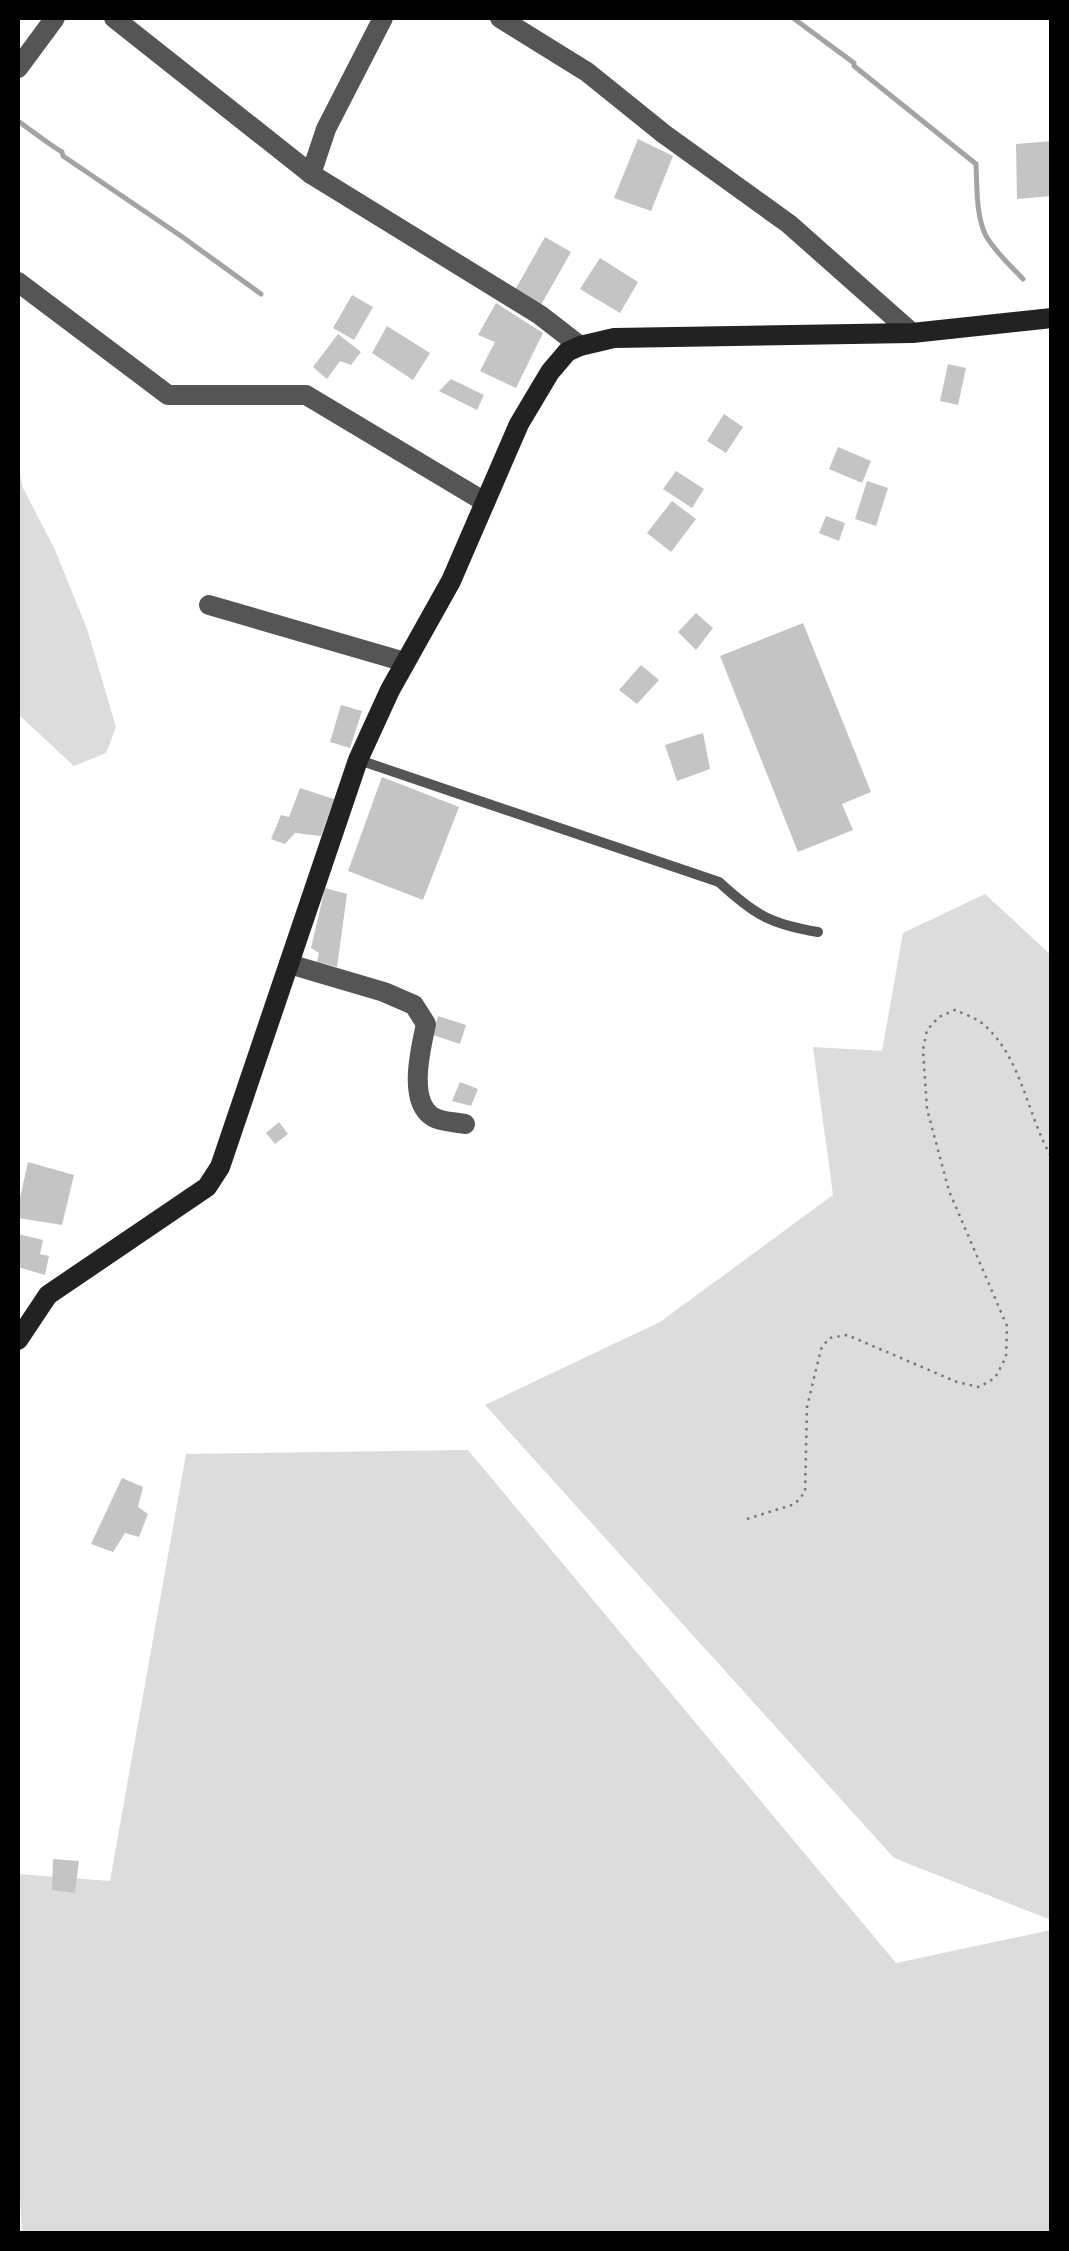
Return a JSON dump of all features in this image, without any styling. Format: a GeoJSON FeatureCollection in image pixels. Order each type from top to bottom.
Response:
{"type":"FeatureCollection","features":[{"type":"Feature","properties":{"kind":"street"},"geometry":{"type":"LineString","coordinates":[[18,68],[55,18]]}},
{"type":"Feature","properties":{"kind":"street"},"geometry":{"type":"LineString","coordinates":[[114,18],[311,174],[540,315],[580,346]]}},
{"type":"Feature","properties":{"kind":"street"},"geometry":{"type":"LineString","coordinates":[[311,174],[326,129],[383,18]]}},
{"type":"Feature","properties":{"kind":"street"},"geometry":{"type":"LineString","coordinates":[[500,18],[587,72],[664,134],[789,224],[912,333]]}},
{"type":"Feature","properties":{"kind":"street"},"geometry":{"type":"LineString","coordinates":[[18,282],[168,395],[306,395],[485,502]]}},
{"type":"Feature","properties":{"kind":"street"},"geometry":{"type":"LineString","coordinates":[[18,1340],[48,1294],[207,1187],[220,1167],[358,760],[405,662],[451,581],[519,424],[550,372],[567,352],[614,338],[912,333],[1052,318]]}},
{"type":"Feature","properties":{"kind":"street"},"geometry":{"type":"LineString","coordinates":[[209,606],[405,662]]}},
{"type":"Feature","properties":{"kind":"street"},"geometry":{"type":"LineString","coordinates":[[289,964],[384,992],[414,1006],[426,1024],[418,1066],[421,1104],[434,1118],[465,1124]]}},
{"type":"Feature","properties":{"kind":"lane"},"geometry":{"type":"LineString","coordinates":[[358,760],[719,882],[760,915],[782,926],[818,932]]}},
{"type":"Feature","properties":{"kind":"path"},"geometry":{"type":"LineString","coordinates":[[746,1520],[795,1504],[805,1492],[808,1407],[821,1349],[830,1338],[847,1335],[956,1382],[979,1387],[995,1378],[1006,1357],[1006,1326],[949,1191],[927,1108],[924,1050],[927,1030],[939,1017],[955,1010],[982,1023],[1008,1055],[1052,1158]]}},
{"type":"Feature","properties":{"kind":"shaded area"},"geometry":{"type":"Polygon","coordinates":[[[18,464],[23,488],[55,550],[87,629],[116,727],[106,753],[74,766],[18,714],[18,464]]]}},
{"type":"Feature","properties":{"kind":"shaded area"},"geometry":{"type":"Polygon","coordinates":[[[985,894],[1051,955],[1051,1920],[894,1858],[485,1405],[660,1322],[833,1195],[813,1047],[882,1051],[903,933],[985,894]]]}},
{"type":"Feature","properties":{"kind":"shaded area"},"geometry":{"type":"Polygon","coordinates":[[[468,1450],[896,1963],[1051,1930],[1051,2233],[22,2233],[18,2159],[18,1874],[110,1881],[186,1454],[468,1450]]]}},
{"type":"Feature","properties":{"kind":"building"},"geometry":{"type":"Polygon","coordinates":[[[638,139],[673,156],[651,211],[614,198],[638,139]]]}},
{"type":"Feature","properties":{"kind":"building"},"geometry":{"type":"Polygon","coordinates":[[[1052,141],[1052,196],[1017,199],[1016,144],[1052,141]]]}},
{"type":"Feature","properties":{"kind":"building"},"geometry":{"type":"Polygon","coordinates":[[[545,237],[571,252],[541,305],[515,290],[545,237]]]}},
{"type":"Feature","properties":{"kind":"building"},"geometry":{"type":"Polygon","coordinates":[[[600,258],[638,282],[620,313],[580,289],[600,258]]]}},
{"type":"Feature","properties":{"kind":"building"},"geometry":{"type":"Polygon","coordinates":[[[352,295],[373,307],[354,340],[333,328],[352,295]]]}},
{"type":"Feature","properties":{"kind":"building"},"geometry":{"type":"Polygon","coordinates":[[[496,303],[543,333],[516,388],[480,371],[495,342],[478,335],[496,303]]]}},
{"type":"Feature","properties":{"kind":"building"},"geometry":{"type":"Polygon","coordinates":[[[387,326],[430,353],[413,380],[372,353],[387,326]]]}},
{"type":"Feature","properties":{"kind":"building"},"geometry":{"type":"Polygon","coordinates":[[[338,334],[361,352],[351,365],[340,361],[327,379],[313,367],[338,334]]]}},
{"type":"Feature","properties":{"kind":"building"},"geometry":{"type":"Polygon","coordinates":[[[948,364],[966,368],[958,405],[940,401],[948,364]]]}},
{"type":"Feature","properties":{"kind":"building"},"geometry":{"type":"Polygon","coordinates":[[[451,379],[484,395],[477,410],[439,391],[451,379]]]}},
{"type":"Feature","properties":{"kind":"building"},"geometry":{"type":"Polygon","coordinates":[[[724,414],[743,427],[726,453],[707,441],[724,414]]]}},
{"type":"Feature","properties":{"kind":"building"},"geometry":{"type":"Polygon","coordinates":[[[838,447],[871,461],[862,483],[829,469],[838,447]]]}},
{"type":"Feature","properties":{"kind":"building"},"geometry":{"type":"Polygon","coordinates":[[[676,471],[704,489],[692,508],[663,489],[676,471]]]}},
{"type":"Feature","properties":{"kind":"building"},"geometry":{"type":"Polygon","coordinates":[[[867,481],[888,488],[876,526],[855,519],[867,481]]]}},
{"type":"Feature","properties":{"kind":"building"},"geometry":{"type":"Polygon","coordinates":[[[672,501],[696,519],[671,552],[647,533],[672,501]]]}},
{"type":"Feature","properties":{"kind":"building"},"geometry":{"type":"Polygon","coordinates":[[[826,516],[845,523],[839,541],[819,533],[826,516]]]}},
{"type":"Feature","properties":{"kind":"building"},"geometry":{"type":"Polygon","coordinates":[[[696,613],[713,628],[696,650],[678,632],[696,613]]]}},
{"type":"Feature","properties":{"kind":"building"},"geometry":{"type":"Polygon","coordinates":[[[803,623],[871,792],[842,804],[853,830],[798,852],[720,656],[803,623]]]}},
{"type":"Feature","properties":{"kind":"building"},"geometry":{"type":"Polygon","coordinates":[[[641,665],[659,680],[637,704],[619,690],[641,665]]]}},
{"type":"Feature","properties":{"kind":"building"},"geometry":{"type":"Polygon","coordinates":[[[341,705],[362,711],[350,748],[330,742],[341,705]]]}},
{"type":"Feature","properties":{"kind":"building"},"geometry":{"type":"Polygon","coordinates":[[[703,733],[710,769],[677,781],[665,745],[703,733]]]}},
{"type":"Feature","properties":{"kind":"building"},"geometry":{"type":"Polygon","coordinates":[[[382,777],[459,807],[423,900],[348,871],[382,777]]]}},
{"type":"Feature","properties":{"kind":"building"},"geometry":{"type":"Polygon","coordinates":[[[300,788],[334,799],[321,836],[295,833],[285,844],[271,839],[281,815],[289,817],[300,788]]]}},
{"type":"Feature","properties":{"kind":"building"},"geometry":{"type":"Polygon","coordinates":[[[325,888],[347,894],[337,967],[317,962],[319,953],[311,948],[325,888]]]}},
{"type":"Feature","properties":{"kind":"building"},"geometry":{"type":"Polygon","coordinates":[[[438,1016],[466,1025],[460,1044],[433,1035],[438,1016]]]}},
{"type":"Feature","properties":{"kind":"building"},"geometry":{"type":"Polygon","coordinates":[[[460,1082],[478,1089],[471,1106],[452,1101],[460,1082]]]}},
{"type":"Feature","properties":{"kind":"building"},"geometry":{"type":"Polygon","coordinates":[[[279,1122],[288,1134],[275,1144],[266,1133],[279,1122]]]}},
{"type":"Feature","properties":{"kind":"building"},"geometry":{"type":"Polygon","coordinates":[[[28,1162],[74,1175],[62,1225],[18,1218],[28,1162]]]}},
{"type":"Feature","properties":{"kind":"building"},"geometry":{"type":"Polygon","coordinates":[[[18,1234],[43,1240],[40,1254],[49,1256],[45,1275],[18,1267],[18,1234]]]}},
{"type":"Feature","properties":{"kind":"building"},"geometry":{"type":"Polygon","coordinates":[[[122,1478],[143,1487],[138,1507],[148,1514],[139,1537],[125,1533],[113,1552],[91,1544],[122,1478]]]}},
{"type":"Feature","properties":{"kind":"building"},"geometry":{"type":"Polygon","coordinates":[[[53,1859],[79,1861],[75,1893],[52,1890],[53,1859]]]}},
{"type":"Feature","properties":{"kind":"waterway"},"geometry":{"type":"LineString","coordinates":[[793,18],[976,164],[978,201],[986,236],[1023,279]]}},
{"type":"Feature","properties":{"kind":"waterway"},"geometry":{"type":"LineString","coordinates":[[18,121],[261,294]]}}]}
